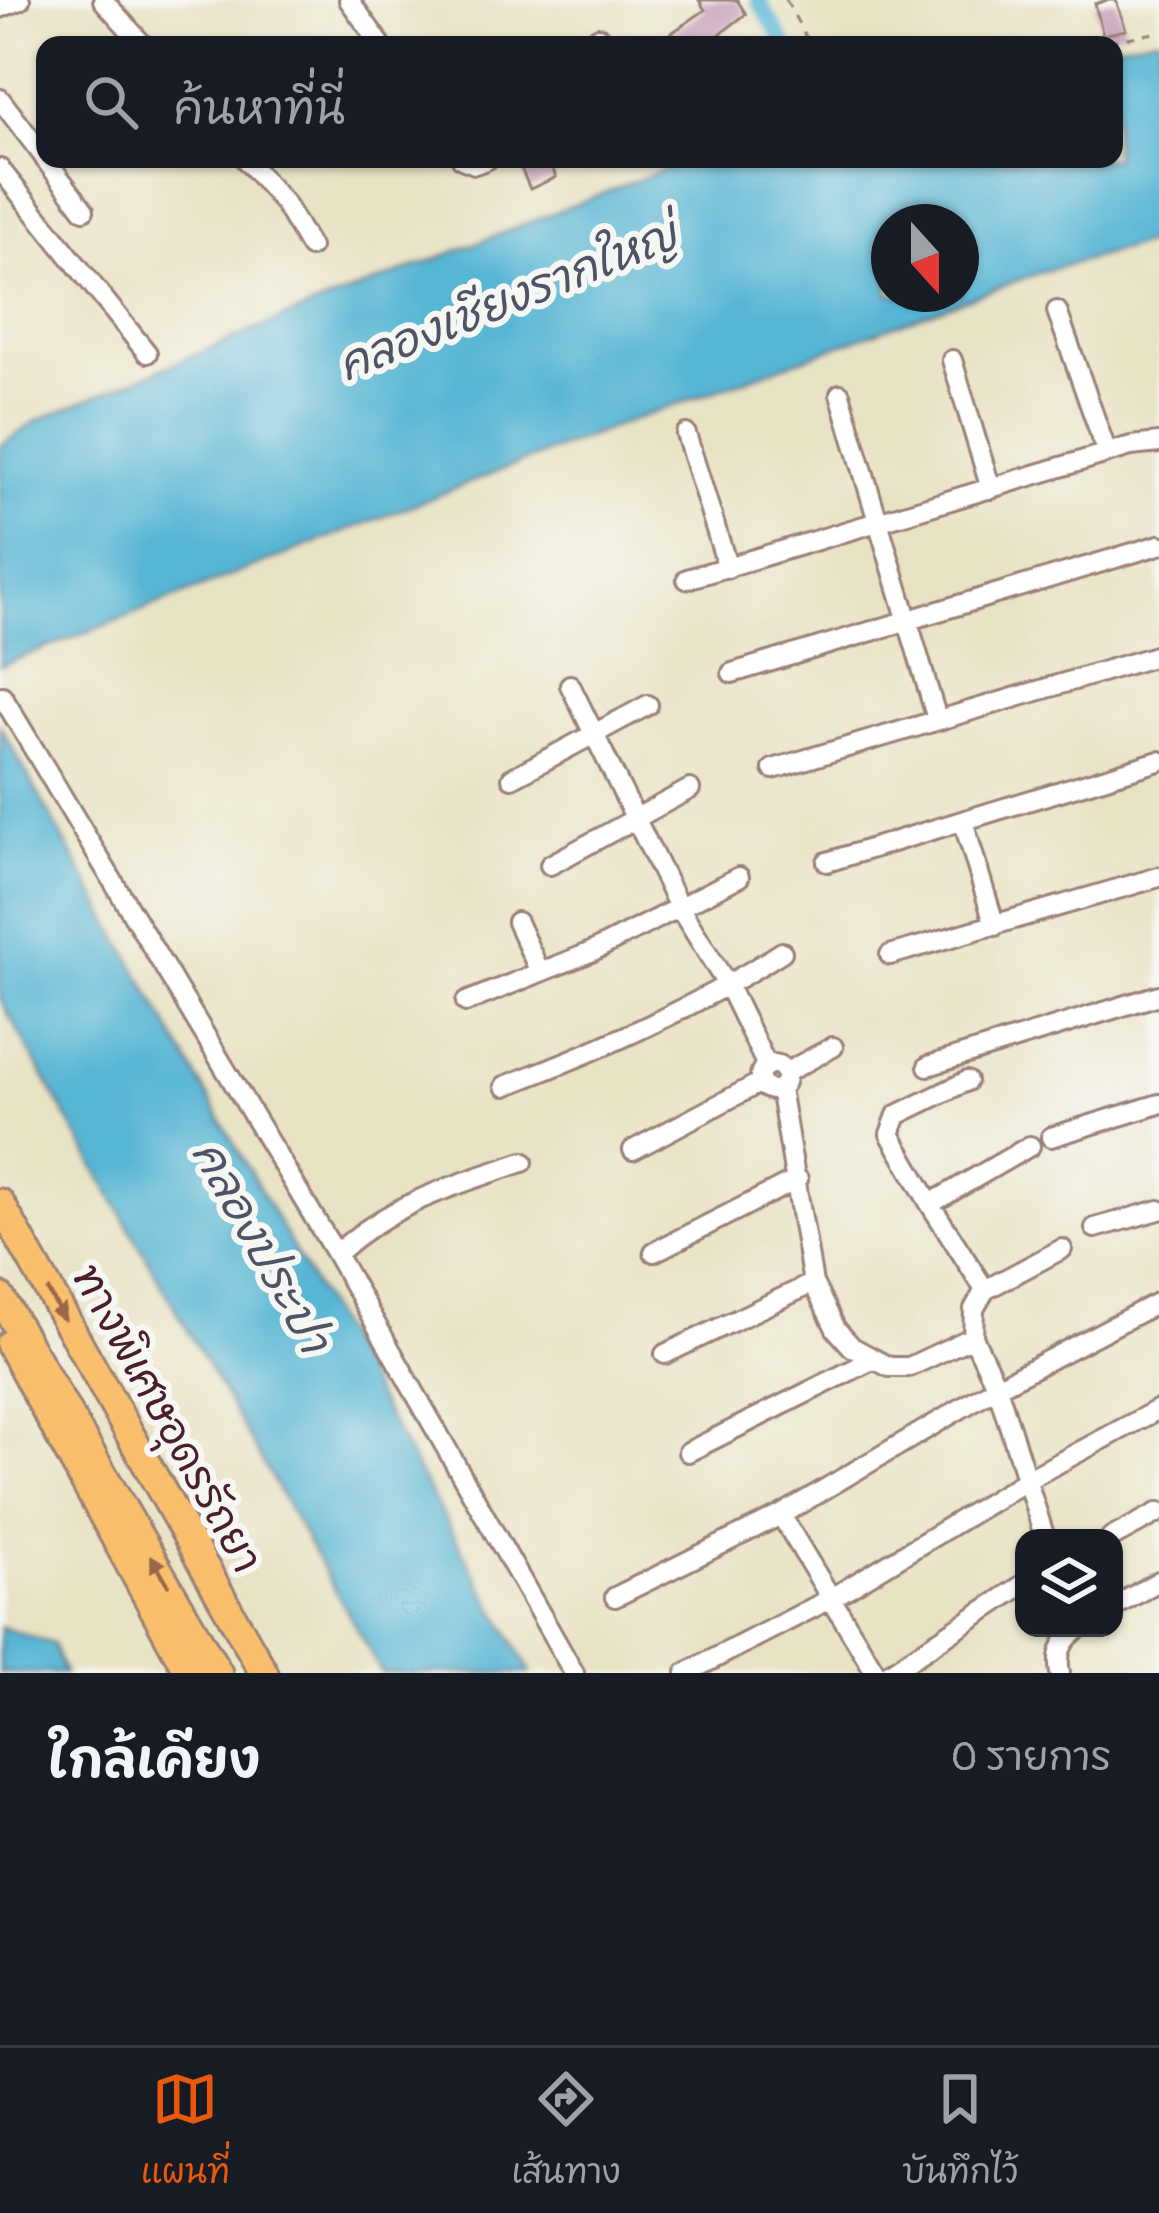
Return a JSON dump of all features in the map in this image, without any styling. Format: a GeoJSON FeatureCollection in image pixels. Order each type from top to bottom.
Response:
{"type":"FeatureCollection","features":[{"type":"Feature","properties":{"kind":"highway","name":"ทางพิเศษอุดรรัถยา"},"geometry":{"type":"LineString","coordinates":[[0,1203],[264,1673]]}},
{"type":"Feature","properties":{"kind":"highway","name":"ทางพิเศษอุดรรัถยา"},"geometry":{"type":"LineString","coordinates":[[0,1297],[218,1673]]}},
{"type":"Feature","properties":{"kind":"highway"},"geometry":{"type":"LineString","coordinates":[[0,1324],[189,1673]]}},
{"type":"Feature","properties":{"kind":"street"},"geometry":{"type":"LineString","coordinates":[[0,8],[20,0]]}},
{"type":"Feature","properties":{"kind":"street"},"geometry":{"type":"LineString","coordinates":[[103,0],[135,36]]}},
{"type":"Feature","properties":{"kind":"street"},"geometry":{"type":"LineString","coordinates":[[349,0],[375,36]]}},
{"type":"Feature","properties":{"kind":"street"},"geometry":{"type":"LineString","coordinates":[[0,99],[36,147]]}},
{"type":"Feature","properties":{"kind":"street"},"geometry":{"type":"LineString","coordinates":[[52,168],[84,210]]}},
{"type":"Feature","properties":{"kind":"street"},"geometry":{"type":"LineString","coordinates":[[253,168],[284,203],[310,247]]}},
{"type":"Feature","properties":{"kind":"street"},"geometry":{"type":"LineString","coordinates":[[0,169],[147,353]]}},
{"type":"Feature","properties":{"kind":"street"},"geometry":{"type":"LineString","coordinates":[[1057,311],[1107,453]]}},
{"type":"Feature","properties":{"kind":"street"},"geometry":{"type":"LineString","coordinates":[[952,360],[991,489]]}},
{"type":"Feature","properties":{"kind":"street"},"geometry":{"type":"LineString","coordinates":[[840,394],[937,719]]}},
{"type":"Feature","properties":{"kind":"street"},"geometry":{"type":"LineString","coordinates":[[686,434],[728,568]]}},
{"type":"Feature","properties":{"kind":"street"},"geometry":{"type":"LineString","coordinates":[[687,579],[1107,453],[1159,443]]}},
{"type":"Feature","properties":{"kind":"street"},"geometry":{"type":"LineString","coordinates":[[732,673],[1159,545]]}},
{"type":"Feature","properties":{"kind":"street"},"geometry":{"type":"LineString","coordinates":[[773,769],[1159,655]]}},
{"type":"Feature","properties":{"kind":"street"},"geometry":{"type":"LineString","coordinates":[[570,685],[680,907],[728,986],[773,1077],[798,1179],[813,1283],[836,1329],[852,1347],[890,1367],[909,1367],[973,1337]]}},
{"type":"Feature","properties":{"kind":"street"},"geometry":{"type":"LineString","coordinates":[[2,696],[336,1254],[574,1673]]}},
{"type":"Feature","properties":{"kind":"street"},"geometry":{"type":"LineString","coordinates":[[512,778],[648,705]]}},
{"type":"Feature","properties":{"kind":"street"},"geometry":{"type":"LineString","coordinates":[[827,862],[1159,761]]}},
{"type":"Feature","properties":{"kind":"street"},"geometry":{"type":"LineString","coordinates":[[550,865],[690,790]]}},
{"type":"Feature","properties":{"kind":"street"},"geometry":{"type":"LineString","coordinates":[[963,821],[995,926]]}},
{"type":"Feature","properties":{"kind":"street"},"geometry":{"type":"LineString","coordinates":[[466,1002],[591,952],[739,877]]}},
{"type":"Feature","properties":{"kind":"street"},"geometry":{"type":"LineString","coordinates":[[890,955],[1159,878]]}},
{"type":"Feature","properties":{"kind":"street"},"geometry":{"type":"LineString","coordinates":[[517,922],[540,972]]}},
{"type":"Feature","properties":{"kind":"street"},"geometry":{"type":"LineString","coordinates":[[505,1086],[631,1037],[782,952]]}},
{"type":"Feature","properties":{"kind":"street"},"geometry":{"type":"LineString","coordinates":[[928,1066],[1159,995]]}},
{"type":"Feature","properties":{"kind":"street"},"geometry":{"type":"LineString","coordinates":[[633,1150],[832,1047]]}},
{"type":"Feature","properties":{"kind":"street"},"geometry":{"type":"LineString","coordinates":[[967,1081],[897,1115],[890,1134],[985,1290]]}},
{"type":"Feature","properties":{"kind":"street"},"geometry":{"type":"LineString","coordinates":[[1051,1137],[1159,1104]]}},
{"type":"Feature","properties":{"kind":"street"},"geometry":{"type":"LineString","coordinates":[[930,1204],[1030,1145]]}},
{"type":"Feature","properties":{"kind":"street"},"geometry":{"type":"LineString","coordinates":[[336,1254],[359,1233],[412,1200],[523,1162]]}},
{"type":"Feature","properties":{"kind":"street"},"geometry":{"type":"LineString","coordinates":[[654,1252],[798,1179]]}},
{"type":"Feature","properties":{"kind":"street"},"geometry":{"type":"LineString","coordinates":[[1095,1228],[1159,1210]]}},
{"type":"Feature","properties":{"kind":"street"},"geometry":{"type":"LineString","coordinates":[[1042,1529],[997,1388],[973,1337],[974,1310],[985,1290],[1062,1250]]}},
{"type":"Feature","properties":{"kind":"street"},"geometry":{"type":"LineString","coordinates":[[665,1354],[813,1283]]}},
{"type":"Feature","properties":{"kind":"street"},"geometry":{"type":"LineString","coordinates":[[615,1597],[781,1515],[997,1388],[1159,1301]]}},
{"type":"Feature","properties":{"kind":"street"},"geometry":{"type":"LineString","coordinates":[[688,1452],[872,1360]]}},
{"type":"Feature","properties":{"kind":"street"},"geometry":{"type":"LineString","coordinates":[[686,1673],[830,1599],[1025,1481],[1159,1409]]}},
{"type":"Feature","properties":{"kind":"street"},"geometry":{"type":"LineString","coordinates":[[1123,1532],[1159,1512]]}},
{"type":"Feature","properties":{"kind":"street"},"geometry":{"type":"LineString","coordinates":[[781,1515],[876,1673]]}},
{"type":"Feature","properties":{"kind":"street"},"geometry":{"type":"LineString","coordinates":[[1123,1602],[1159,1581]]}},
{"type":"Feature","properties":{"kind":"street"},"geometry":{"type":"LineString","coordinates":[[889,1673],[1015,1590]]}},
{"type":"Feature","properties":{"kind":"street"},"geometry":{"type":"LineString","coordinates":[[1060,1673],[1057,1660],[1068,1637]]}},
{"type":"Feature","properties":{"kind":"path"},"geometry":{"type":"LineString","coordinates":[[786,0],[805,36]]}},
{"type":"Feature","properties":{"kind":"path"},"geometry":{"type":"LineString","coordinates":[[1123,39],[1159,32]]}},
{"type":"Feature","properties":{"kind":"water","name":"คลองเชียงรากใหญ่"},"geometry":{"type":"Polygon","coordinates":[[[1159,37],[1159,240],[979,295],[979,204],[871,204],[871,312],[931,312],[592,435],[0,666],[0,446],[36,421],[668,168],[1123,168],[1123,43],[1159,37]]]}},
{"type":"Feature","properties":{"kind":"water","name":"คลองประปา"},"geometry":{"type":"Polygon","coordinates":[[[0,726],[531,1673],[382,1673],[0,999],[0,726]]]}},
{"type":"Feature","properties":{"kind":"water"},"geometry":{"type":"Polygon","coordinates":[[[0,1627],[53,1644],[64,1673],[0,1673],[0,1627]]]}},
{"type":"Feature","properties":{"kind":"building"},"geometry":{"type":"Polygon","coordinates":[[[699,0],[737,0],[746,14],[718,36],[667,36],[705,10],[699,0]]]}},
{"type":"Feature","properties":{"kind":"building"},"geometry":{"type":"Polygon","coordinates":[[[1116,0],[1126,30],[1103,35],[1095,4],[1116,0]]]}},
{"type":"Feature","properties":{"kind":"building"},"geometry":{"type":"Polygon","coordinates":[[[521,168],[552,168],[556,177],[530,189],[521,168]]]}},
{"type":"Feature","properties":{"kind":"waterway"},"geometry":{"type":"LineString","coordinates":[[758,0],[780,36]]}}]}
